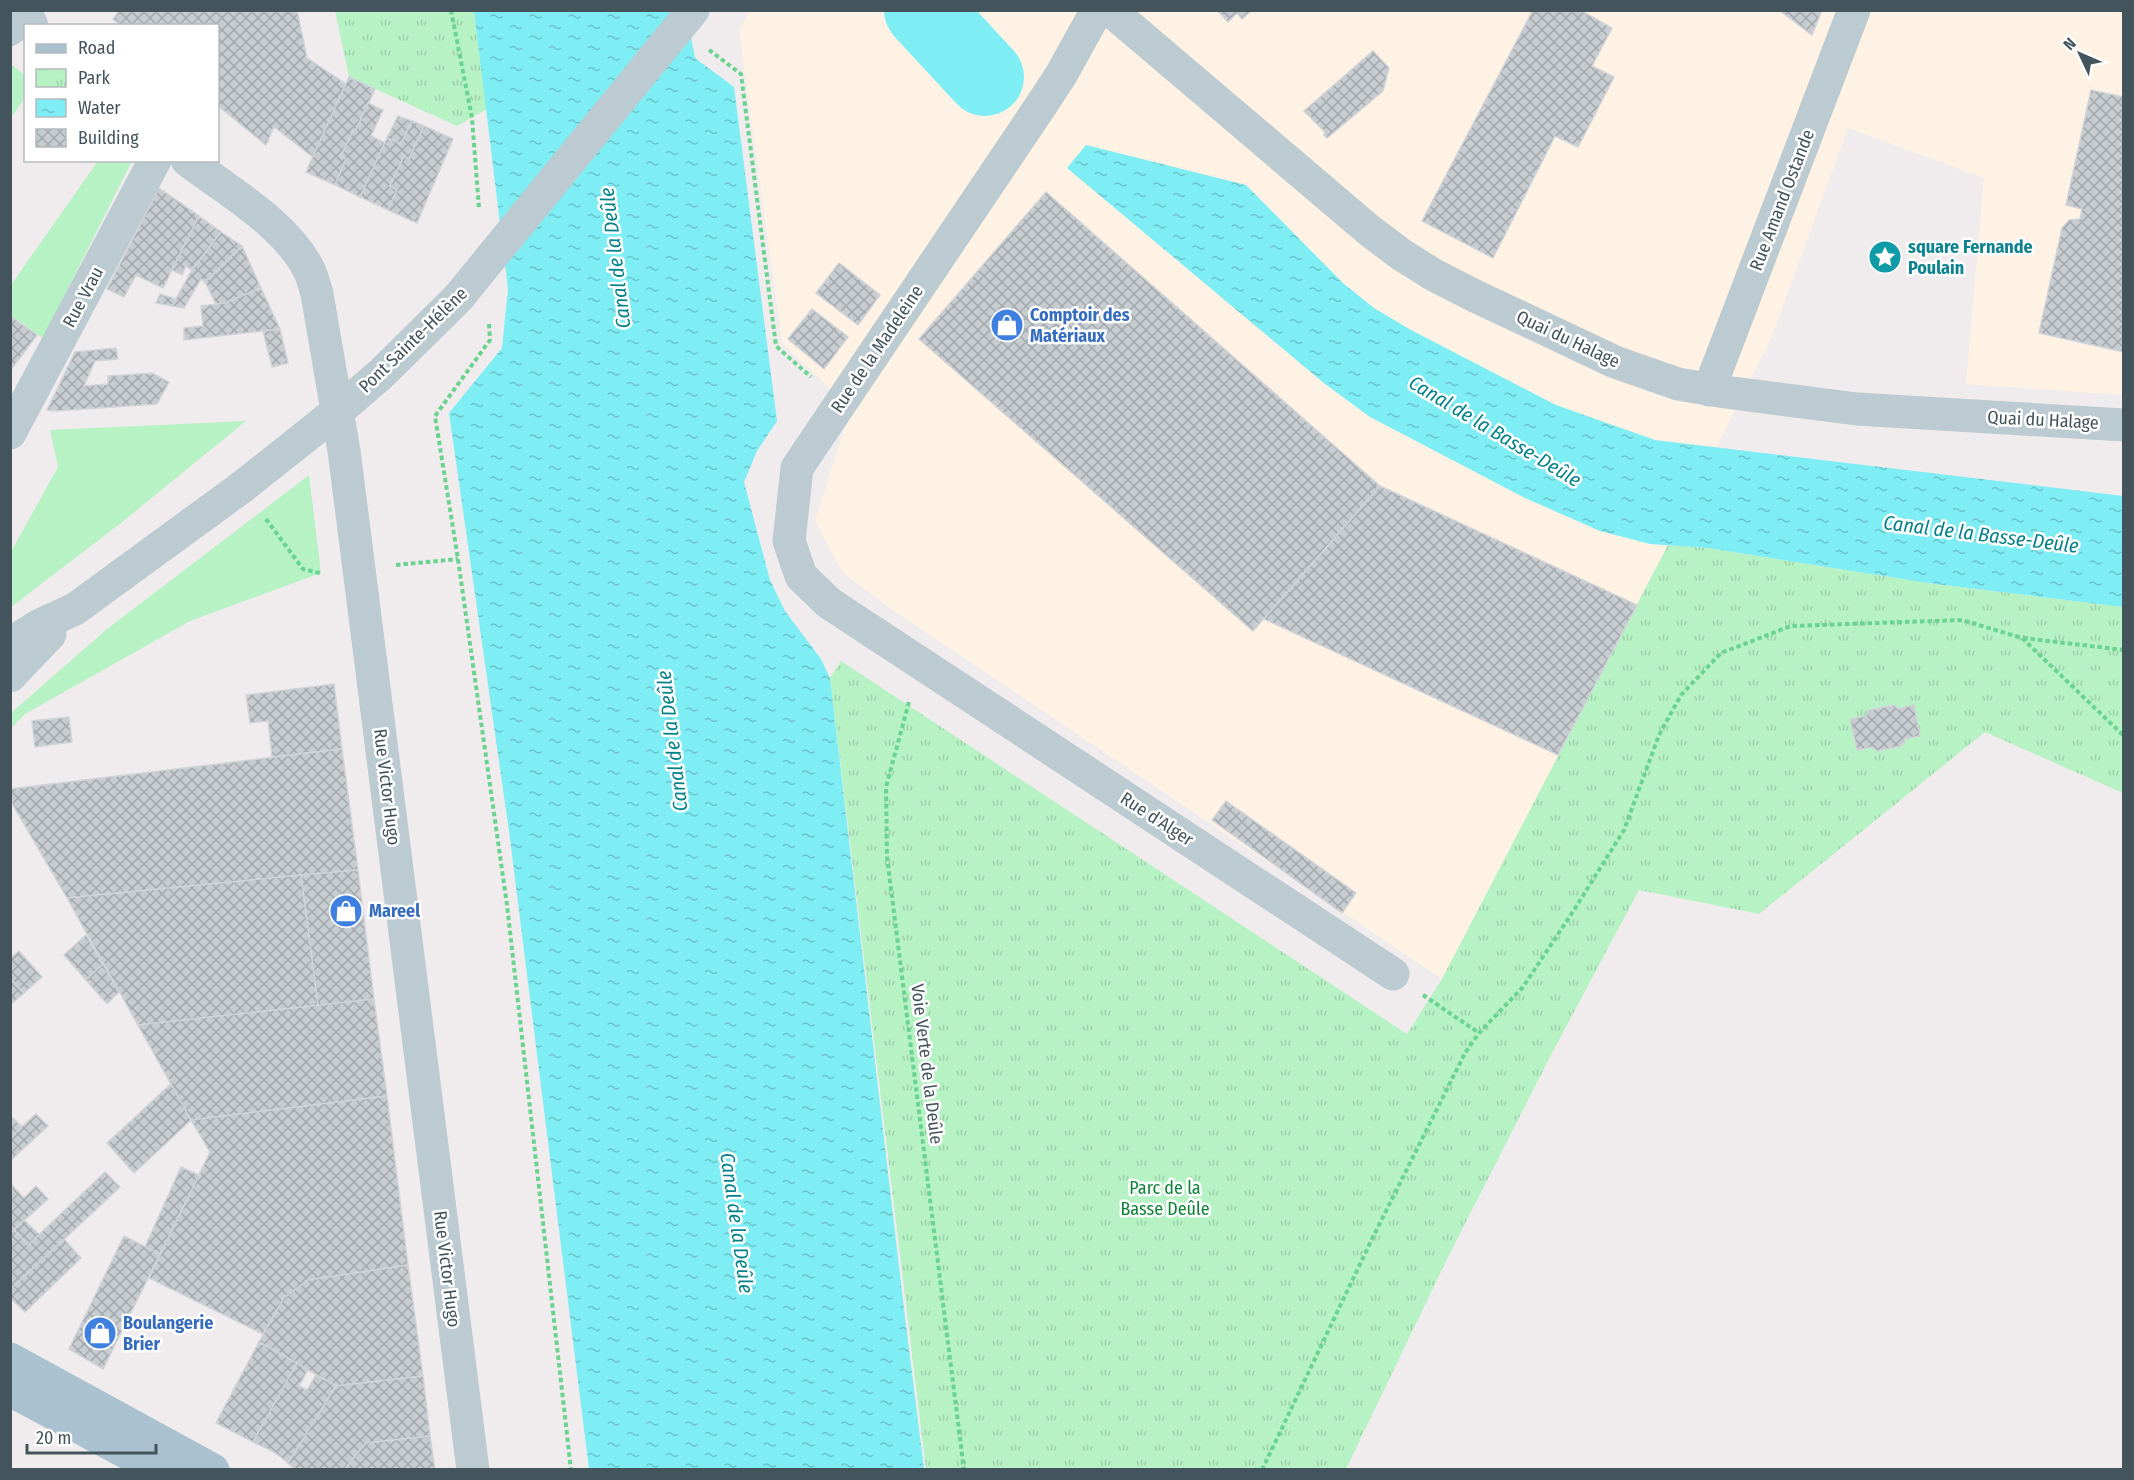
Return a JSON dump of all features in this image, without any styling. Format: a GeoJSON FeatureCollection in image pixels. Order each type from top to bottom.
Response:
{"type":"FeatureCollection","features":[{"type":"Feature","properties":{"kind":"main road"},"geometry":{"type":"LineString","coordinates":[[10,1359],[213,1470]]}},
{"type":"Feature","properties":{"kind":"main road"},"geometry":{"type":"LineString","coordinates":[[10,1390],[159,1470]]}},
{"type":"Feature","properties":{"kind":"street","name":"Pont Sainte-Hélène"},"geometry":{"type":"LineString","coordinates":[[10,676],[75,609],[242,487],[367,387],[458,298],[693,10]]}},
{"type":"Feature","properties":{"kind":"street","name":"Rue de la Madeleine"},"geometry":{"type":"LineString","coordinates":[[920,664],[829,603],[801,576],[789,541],[797,468],[1051,91],[1097,10]]}},
{"type":"Feature","properties":{"kind":"street","name":"Quai du Halage"},"geometry":{"type":"LineString","coordinates":[[1110,10],[1370,231],[1402,255],[1475,296],[1615,362],[1661,379],[1709,390],[1857,410],[2124,425]]}},
{"type":"Feature","properties":{"kind":"street","name":"Rue Amand Ostande"},"geometry":{"type":"LineString","coordinates":[[1709,390],[1854,10]]}},
{"type":"Feature","properties":{"kind":"street","name":"Rue Vrau"},"geometry":{"type":"LineString","coordinates":[[10,433],[154,162]]}},
{"type":"Feature","properties":{"kind":"street","name":"Rue Victor Hugo"},"geometry":{"type":"LineString","coordinates":[[190,162],[272,223],[310,272],[317,294],[344,451],[473,1470]]}},
{"type":"Feature","properties":{"kind":"street","name":"Pont Sainte-Hélène"},"geometry":{"type":"LineString","coordinates":[[10,644],[75,609]]}},
{"type":"Feature","properties":{"kind":"street","name":"Rue d'Alger"},"geometry":{"type":"LineString","coordinates":[[920,664],[1393,974]]}},
{"type":"Feature","properties":{"kind":"path"},"geometry":{"type":"LineString","coordinates":[[702,44],[741,74],[776,346],[839,406]]}},
{"type":"Feature","properties":{"kind":"path"},"geometry":{"type":"LineString","coordinates":[[242,487],[303,569],[321,573]]}},
{"type":"Feature","properties":{"kind":"path"},"geometry":{"type":"LineString","coordinates":[[406,563],[458,559],[507,905],[571,1470]]}},
{"type":"Feature","properties":{"kind":"path"},"geometry":{"type":"LineString","coordinates":[[1262,1470],[1372,1239],[1465,1053],[1479,1033],[1523,987],[1574,910],[1624,830],[1659,735],[1681,695],[1721,653],[1791,626],[1962,620],[2022,638],[2124,650]]}},
{"type":"Feature","properties":{"kind":"path"},"geometry":{"type":"LineString","coordinates":[[2022,638],[2124,736]]}},
{"type":"Feature","properties":{"kind":"path","name":"Voie Verte de la Deûle"},"geometry":{"type":"LineString","coordinates":[[920,664],[886,787],[887,857],[964,1470]]}},
{"type":"Feature","properties":{"kind":"path"},"geometry":{"type":"LineString","coordinates":[[1393,974],[1479,1033]]}},
{"type":"Feature","properties":{"kind":"shaded area"},"geometry":{"type":"Polygon","coordinates":[[[750,10],[2123,11],[2123,395],[1966,384],[1984,178],[1848,128],[1772,336],[1668,545],[1442,979],[891,609],[842,572],[815,520],[851,409],[782,343],[739,32],[750,10]]]}},
{"type":"Feature","properties":{"kind":"green space"},"geometry":{"type":"Polygon","coordinates":[[[335,11],[474,11],[487,109],[457,126],[349,77],[335,11]]]}},
{"type":"Feature","properties":{"kind":"green space"},"geometry":{"type":"Polygon","coordinates":[[[11,64],[24,75],[24,98],[11,118],[11,64]]]}},
{"type":"Feature","properties":{"kind":"green space"},"geometry":{"type":"Polygon","coordinates":[[[97,162],[131,162],[43,338],[11,316],[11,285],[97,162]]]}},
{"type":"Feature","properties":{"kind":"green space"},"geometry":{"type":"Polygon","coordinates":[[[246,421],[121,523],[11,607],[11,552],[58,467],[50,430],[246,421]]]}},
{"type":"Feature","properties":{"kind":"green space"},"geometry":{"type":"Polygon","coordinates":[[[309,475],[321,573],[190,621],[25,714],[11,728],[11,713],[107,629],[309,475]]]}},
{"type":"Feature","properties":{"kind":"green space","name":"Parc de la Basse Deûle"},"geometry":{"type":"Polygon","coordinates":[[[1668,545],[1708,548],[1928,583],[2123,607],[2123,793],[1985,732],[1759,914],[1639,890],[1551,1055],[1449,1255],[1346,1469],[926,1469],[830,678],[841,661],[1407,1034],[1442,979],[1668,545]]]}},
{"type":"Feature","properties":{"kind":"water","name":"Canal de la Deûle"},"geometry":{"type":"Polygon","coordinates":[[[474,11],[686,11],[695,58],[734,87],[777,421],[757,451],[744,482],[770,580],[785,611],[821,659],[830,678],[924,1469],[589,1469],[509,831],[449,413],[502,348],[508,289],[474,11]]]}},
{"type":"Feature","properties":{"kind":"water","name":"Canal de la Basse-Deûle"},"geometry":{"type":"Polygon","coordinates":[[[1086,145],[1246,185],[1344,284],[1374,308],[1411,330],[1556,405],[1655,440],[2123,496],[2123,607],[1928,583],[1708,548],[1650,544],[1600,531],[1525,498],[1370,417],[1325,384],[1067,168],[1086,145]]]}},
{"type":"Feature","properties":{"kind":"building"},"geometry":{"type":"Polygon","coordinates":[[[120,10],[297,10],[307,58],[346,84],[313,157],[274,127],[266,145],[219,107],[219,24],[119,24],[113,19],[120,10]]]}},
{"type":"Feature","properties":{"kind":"building"},"geometry":{"type":"Polygon","coordinates":[[[1217,10],[1252,10],[1242,19],[1237,13],[1228,22],[1217,10]]]}},
{"type":"Feature","properties":{"kind":"building"},"geometry":{"type":"Polygon","coordinates":[[[1533,10],[1580,10],[1612,28],[1592,66],[1614,77],[1578,147],[1555,136],[1493,258],[1422,221],[1533,10]]]}},
{"type":"Feature","properties":{"kind":"building"},"geometry":{"type":"Polygon","coordinates":[[[1779,10],[1822,10],[1812,35],[1779,10]]]}},
{"type":"Feature","properties":{"kind":"building"},"geometry":{"type":"Polygon","coordinates":[[[1373,51],[1389,68],[1383,91],[1327,138],[1324,135],[1325,132],[1304,111],[1373,51]]]}},
{"type":"Feature","properties":{"kind":"building"},"geometry":{"type":"Polygon","coordinates":[[[349,77],[375,89],[341,156],[346,159],[335,185],[306,172],[349,77]]]}},
{"type":"Feature","properties":{"kind":"building"},"geometry":{"type":"Polygon","coordinates":[[[2091,90],[2124,97],[2124,352],[2039,333],[2062,228],[2069,220],[2080,219],[2082,209],[2066,205],[2091,90]]]}},
{"type":"Feature","properties":{"kind":"building"},"geometry":{"type":"Polygon","coordinates":[[[368,103],[383,110],[371,136],[385,143],[360,197],[335,185],[346,159],[341,156],[368,103]]]}},
{"type":"Feature","properties":{"kind":"building"},"geometry":{"type":"Polygon","coordinates":[[[398,116],[412,121],[401,144],[387,138],[398,116]]]}},
{"type":"Feature","properties":{"kind":"building"},"geometry":{"type":"Polygon","coordinates":[[[412,121],[424,126],[409,159],[404,156],[390,186],[397,190],[388,210],[360,197],[387,138],[401,144],[412,121]]]}},
{"type":"Feature","properties":{"kind":"building"},"geometry":{"type":"Polygon","coordinates":[[[424,126],[453,139],[417,223],[388,210],[397,190],[390,186],[404,156],[409,159],[424,126]]]}},
{"type":"Feature","properties":{"kind":"building"},"geometry":{"type":"Polygon","coordinates":[[[159,188],[199,216],[163,288],[136,275],[124,297],[107,289],[159,188]]]}},
{"type":"Feature","properties":{"kind":"building"},"geometry":{"type":"Polygon","coordinates":[[[1046,192],[1380,486],[1253,631],[919,339],[1046,192]]]}},
{"type":"Feature","properties":{"kind":"building"},"geometry":{"type":"Polygon","coordinates":[[[199,216],[221,232],[192,270],[186,266],[182,275],[172,270],[199,216]]]}},
{"type":"Feature","properties":{"kind":"building"},"geometry":{"type":"Polygon","coordinates":[[[221,232],[242,246],[205,282],[201,279],[184,308],[172,306],[192,270],[221,232]]]}},
{"type":"Feature","properties":{"kind":"building"},"geometry":{"type":"Polygon","coordinates":[[[242,246],[261,288],[225,303],[216,304],[205,282],[242,246]]]}},
{"type":"Feature","properties":{"kind":"building"},"geometry":{"type":"Polygon","coordinates":[[[839,263],[880,295],[858,325],[816,293],[839,263]]]}},
{"type":"Feature","properties":{"kind":"building"},"geometry":{"type":"Polygon","coordinates":[[[261,288],[280,329],[184,340],[184,328],[203,326],[201,306],[225,303],[261,288]]]}},
{"type":"Feature","properties":{"kind":"building"},"geometry":{"type":"Polygon","coordinates":[[[160,294],[176,299],[172,306],[156,303],[160,294]]]}},
{"type":"Feature","properties":{"kind":"building"},"geometry":{"type":"Polygon","coordinates":[[[812,309],[848,337],[824,369],[788,339],[812,309]]]}},
{"type":"Feature","properties":{"kind":"building"},"geometry":{"type":"Polygon","coordinates":[[[10,316],[37,335],[10,371],[10,316]]]}},
{"type":"Feature","properties":{"kind":"building"},"geometry":{"type":"Polygon","coordinates":[[[280,329],[288,363],[272,367],[263,331],[280,329]]]}},
{"type":"Feature","properties":{"kind":"building"},"geometry":{"type":"Polygon","coordinates":[[[116,348],[118,359],[95,361],[84,386],[108,384],[108,376],[152,373],[169,382],[157,404],[47,410],[75,352],[116,348]]]}},
{"type":"Feature","properties":{"kind":"building"},"geometry":{"type":"Polygon","coordinates":[[[1380,486],[1637,605],[1558,755],[1264,619],[1380,486]]]}},
{"type":"Feature","properties":{"kind":"building"},"geometry":{"type":"Polygon","coordinates":[[[334,684],[342,749],[272,757],[268,721],[250,723],[246,695],[334,684]]]}},
{"type":"Feature","properties":{"kind":"building"},"geometry":{"type":"Polygon","coordinates":[[[1894,705],[1898,709],[1914,705],[1920,736],[1904,739],[1905,742],[1901,746],[1877,751],[1872,747],[1857,750],[1850,719],[1866,716],[1869,710],[1894,705]]]}},
{"type":"Feature","properties":{"kind":"building"},"geometry":{"type":"Polygon","coordinates":[[[69,717],[72,742],[35,747],[32,721],[69,717]]]}},
{"type":"Feature","properties":{"kind":"building"},"geometry":{"type":"Polygon","coordinates":[[[342,749],[358,870],[67,898],[10,800],[10,789],[342,749]]]}},
{"type":"Feature","properties":{"kind":"building"},"geometry":{"type":"Polygon","coordinates":[[[1226,801],[1356,893],[1342,913],[1212,820],[1226,801]]]}},
{"type":"Feature","properties":{"kind":"building"},"geometry":{"type":"Polygon","coordinates":[[[358,870],[374,999],[318,1006],[301,875],[358,870]]]}},
{"type":"Feature","properties":{"kind":"building"},"geometry":{"type":"Polygon","coordinates":[[[301,875],[318,1006],[138,1025],[67,898],[301,875]]]}},
{"type":"Feature","properties":{"kind":"building"},"geometry":{"type":"Polygon","coordinates":[[[86,935],[103,964],[86,980],[64,955],[86,935]]]}},
{"type":"Feature","properties":{"kind":"building"},"geometry":{"type":"Polygon","coordinates":[[[19,951],[42,977],[24,993],[10,979],[10,958],[19,951]]]}},
{"type":"Feature","properties":{"kind":"building"},"geometry":{"type":"Polygon","coordinates":[[[103,964],[119,992],[107,1004],[86,980],[103,964]]]}},
{"type":"Feature","properties":{"kind":"building"},"geometry":{"type":"Polygon","coordinates":[[[10,979],[24,993],[10,1005],[10,979]]]}},
{"type":"Feature","properties":{"kind":"building"},"geometry":{"type":"Polygon","coordinates":[[[374,999],[387,1096],[191,1120],[138,1025],[374,999]]]}},
{"type":"Feature","properties":{"kind":"building"},"geometry":{"type":"Polygon","coordinates":[[[171,1084],[191,1120],[134,1173],[107,1143],[171,1084]]]}},
{"type":"Feature","properties":{"kind":"building"},"geometry":{"type":"Polygon","coordinates":[[[387,1096],[408,1265],[308,1280],[284,1298],[263,1334],[149,1278],[210,1152],[191,1120],[387,1096]]]}},
{"type":"Feature","properties":{"kind":"building"},"geometry":{"type":"Polygon","coordinates":[[[36,1114],[48,1126],[10,1161],[10,1137],[36,1114]]]}},
{"type":"Feature","properties":{"kind":"building"},"geometry":{"type":"Polygon","coordinates":[[[10,1115],[22,1127],[10,1137],[10,1115]]]}},
{"type":"Feature","properties":{"kind":"building"},"geometry":{"type":"Polygon","coordinates":[[[181,1167],[199,1175],[160,1254],[145,1247],[181,1167]]]}},
{"type":"Feature","properties":{"kind":"building"},"geometry":{"type":"Polygon","coordinates":[[[105,1172],[120,1187],[10,1290],[10,1233],[14,1230],[28,1245],[105,1172]]]}},
{"type":"Feature","properties":{"kind":"building"},"geometry":{"type":"Polygon","coordinates":[[[12,1185],[24,1198],[36,1186],[48,1199],[10,1233],[12,1185]]]}},
{"type":"Feature","properties":{"kind":"building"},"geometry":{"type":"Polygon","coordinates":[[[24,1220],[39,1234],[28,1245],[14,1230],[24,1220]]]}},
{"type":"Feature","properties":{"kind":"building"},"geometry":{"type":"Polygon","coordinates":[[[124,1236],[160,1254],[103,1369],[69,1349],[124,1236]]]}},
{"type":"Feature","properties":{"kind":"building"},"geometry":{"type":"Polygon","coordinates":[[[64,1239],[81,1258],[25,1312],[10,1298],[10,1290],[64,1239]]]}},
{"type":"Feature","properties":{"kind":"building"},"geometry":{"type":"Polygon","coordinates":[[[408,1265],[423,1376],[336,1386],[259,1342],[284,1298],[308,1280],[408,1265]]]}},
{"type":"Feature","properties":{"kind":"building"},"geometry":{"type":"Polygon","coordinates":[[[259,1342],[297,1363],[253,1442],[216,1423],[259,1342]]]}},
{"type":"Feature","properties":{"kind":"building"},"geometry":{"type":"Polygon","coordinates":[[[297,1363],[308,1370],[299,1386],[307,1390],[316,1375],[336,1386],[288,1463],[274,1452],[253,1442],[297,1363]]]}},
{"type":"Feature","properties":{"kind":"building"},"geometry":{"type":"Polygon","coordinates":[[[423,1376],[430,1436],[366,1443],[344,1470],[296,1470],[288,1463],[336,1386],[423,1376]]]}},
{"type":"Feature","properties":{"kind":"building"},"geometry":{"type":"Polygon","coordinates":[[[430,1436],[435,1470],[344,1470],[366,1443],[430,1436]]]}},
{"type":"Feature","properties":{"kind":"waterway"},"geometry":{"type":"LineString","coordinates":[[923,10],[985,77]]}},
{"type":"Feature","properties":{"kind":"place","name":"square Fernande Poulain"},"geometry":{"type":"Point","coordinates":[1885,257]}},
{"type":"Feature","properties":{"kind":"place","name":"Comptoir des Matériaux"},"geometry":{"type":"Point","coordinates":[1007,325]}},
{"type":"Feature","properties":{"kind":"place","name":"Mareel"},"geometry":{"type":"Point","coordinates":[346,911]}},
{"type":"Feature","properties":{"kind":"place","name":"Boulangerie Brier"},"geometry":{"type":"Point","coordinates":[100,1333]}}]}
